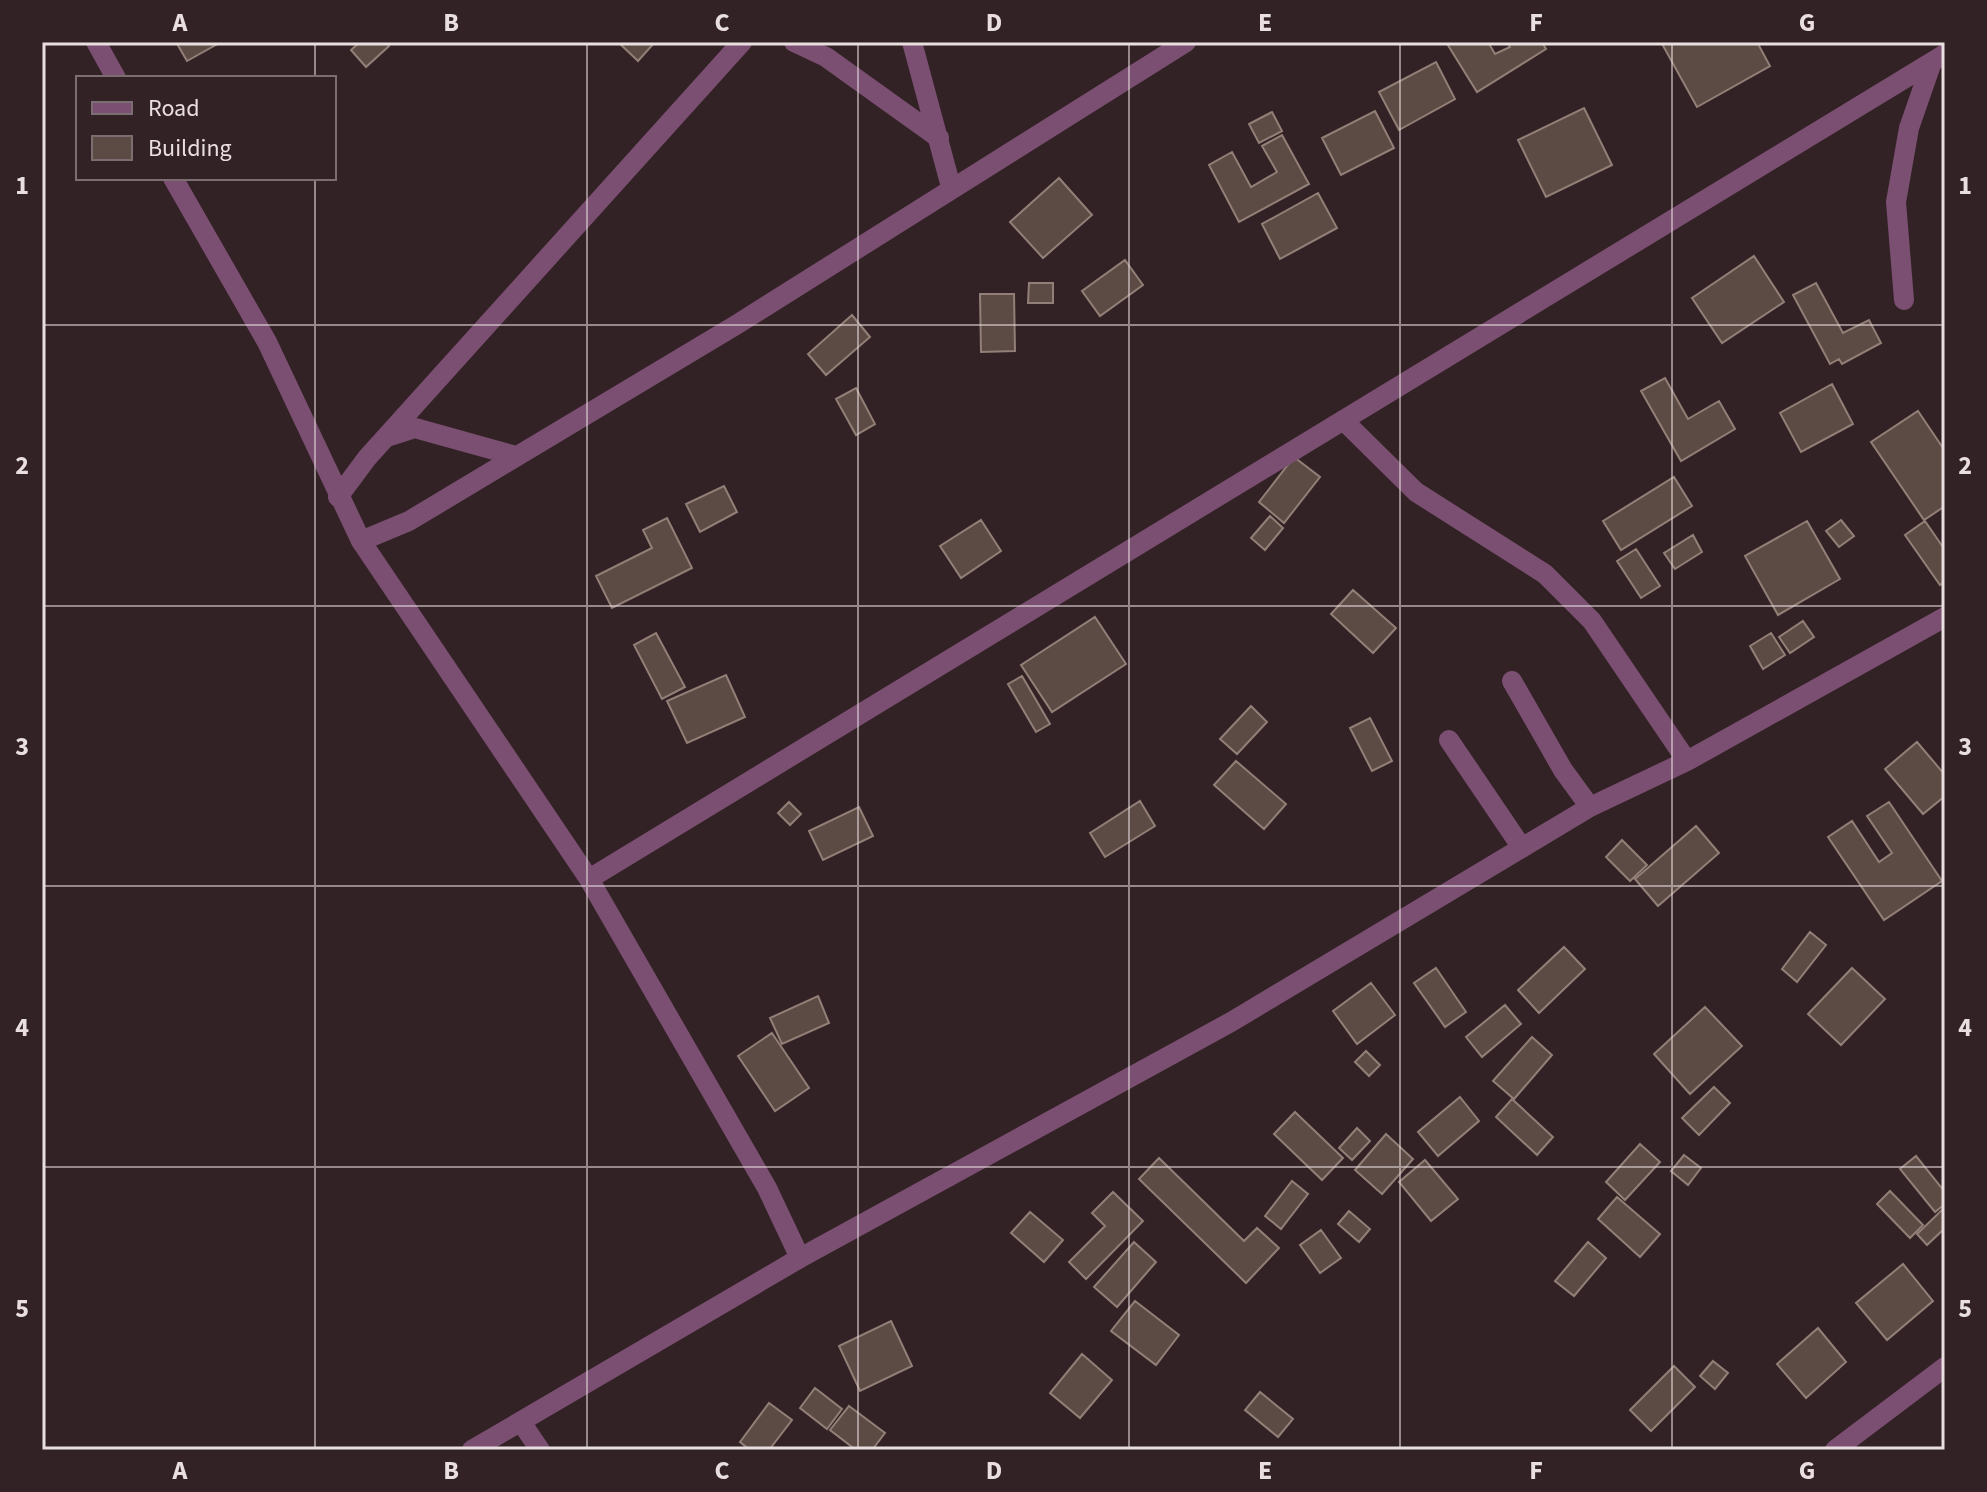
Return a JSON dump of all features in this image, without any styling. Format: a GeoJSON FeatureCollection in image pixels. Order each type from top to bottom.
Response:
{"type":"FeatureCollection","features":[{"type":"Feature","properties":{"kind":"street"},"geometry":{"type":"LineString","coordinates":[[96,42],[115,76]]}},
{"type":"Feature","properties":{"kind":"street"},"geometry":{"type":"LineString","coordinates":[[338,497],[386,437],[742,42]]}},
{"type":"Feature","properties":{"kind":"street"},"geometry":{"type":"LineString","coordinates":[[794,42],[826,57],[939,138]]}},
{"type":"Feature","properties":{"kind":"street"},"geometry":{"type":"LineString","coordinates":[[912,42],[951,187]]}},
{"type":"Feature","properties":{"kind":"street"},"geometry":{"type":"LineString","coordinates":[[361,541],[409,521],[736,325],[1186,42]]}},
{"type":"Feature","properties":{"kind":"street"},"geometry":{"type":"LineString","coordinates":[[1904,300],[1896,202],[1909,128],[1938,58]]}},
{"type":"Feature","properties":{"kind":"street"},"geometry":{"type":"LineString","coordinates":[[589,879],[1938,58]]}},
{"type":"Feature","properties":{"kind":"street"},"geometry":{"type":"LineString","coordinates":[[174,180],[267,342],[361,541],[589,879],[767,1188],[800,1258]]}},
{"type":"Feature","properties":{"kind":"street"},"geometry":{"type":"LineString","coordinates":[[1343,420],[1416,492],[1545,574],[1592,621],[1687,761]]}},
{"type":"Feature","properties":{"kind":"street"},"geometry":{"type":"LineString","coordinates":[[386,437],[415,428],[516,456]]}},
{"type":"Feature","properties":{"kind":"street"},"geometry":{"type":"LineString","coordinates":[[472,1450],[800,1258],[1231,1022],[1590,807],[1687,761],[1945,617]]}},
{"type":"Feature","properties":{"kind":"street"},"geometry":{"type":"LineString","coordinates":[[1512,681],[1563,770],[1590,807]]}},
{"type":"Feature","properties":{"kind":"street"},"geometry":{"type":"LineString","coordinates":[[1449,740],[1522,848]]}},
{"type":"Feature","properties":{"kind":"street"},"geometry":{"type":"LineString","coordinates":[[1835,1450],[1945,1367]]}},
{"type":"Feature","properties":{"kind":"street"},"geometry":{"type":"LineString","coordinates":[[521,1422],[540,1450]]}},
{"type":"Feature","properties":{"kind":"building"},"geometry":{"type":"Polygon","coordinates":[[[176,42],[221,42],[187,61],[176,42]]]}},
{"type":"Feature","properties":{"kind":"building"},"geometry":{"type":"Polygon","coordinates":[[[360,42],[386,42],[389,46],[366,67],[351,50],[360,42]]]}},
{"type":"Feature","properties":{"kind":"building"},"geometry":{"type":"Polygon","coordinates":[[[618,42],[655,42],[638,61],[618,42]]]}},
{"type":"Feature","properties":{"kind":"building"},"geometry":{"type":"Polygon","coordinates":[[[1446,42],[1488,42],[1495,54],[1510,47],[1507,42],[1542,42],[1546,49],[1477,92],[1446,42]]]}},
{"type":"Feature","properties":{"kind":"building"},"geometry":{"type":"Polygon","coordinates":[[[1661,42],[1757,42],[1770,66],[1697,107],[1661,42]]]}},
{"type":"Feature","properties":{"kind":"building"},"geometry":{"type":"Polygon","coordinates":[[[1436,62],[1455,99],[1399,130],[1379,92],[1436,62]]]}},
{"type":"Feature","properties":{"kind":"building"},"geometry":{"type":"Polygon","coordinates":[[[1584,108],[1612,165],[1546,197],[1518,140],[1584,108]]]}},
{"type":"Feature","properties":{"kind":"building"},"geometry":{"type":"Polygon","coordinates":[[[1375,111],[1394,148],[1341,175],[1322,138],[1375,111]]]}},
{"type":"Feature","properties":{"kind":"building"},"geometry":{"type":"Polygon","coordinates":[[[1272,112],[1282,131],[1259,143],[1249,124],[1272,112]]]}},
{"type":"Feature","properties":{"kind":"building"},"geometry":{"type":"Polygon","coordinates":[[[1282,135],[1309,184],[1239,222],[1209,165],[1232,152],[1251,187],[1277,172],[1262,146],[1282,135]]]}},
{"type":"Feature","properties":{"kind":"building"},"geometry":{"type":"Polygon","coordinates":[[[1059,178],[1092,215],[1043,258],[1010,222],[1059,178]]]}},
{"type":"Feature","properties":{"kind":"building"},"geometry":{"type":"Polygon","coordinates":[[[1318,193],[1337,228],[1280,259],[1262,224],[1318,193]]]}},
{"type":"Feature","properties":{"kind":"building"},"geometry":{"type":"Polygon","coordinates":[[[1754,256],[1784,302],[1722,343],[1692,298],[1754,256]]]}},
{"type":"Feature","properties":{"kind":"building"},"geometry":{"type":"Polygon","coordinates":[[[1125,260],[1143,285],[1100,316],[1082,291],[1125,260]]]}},
{"type":"Feature","properties":{"kind":"building"},"geometry":{"type":"Polygon","coordinates":[[[1029,283],[1053,283],[1053,303],[1028,303],[1029,283]]]}},
{"type":"Feature","properties":{"kind":"building"},"geometry":{"type":"Polygon","coordinates":[[[1816,283],[1843,333],[1869,320],[1881,343],[1842,364],[1839,359],[1830,364],[1793,295],[1816,283]]]}},
{"type":"Feature","properties":{"kind":"building"},"geometry":{"type":"Polygon","coordinates":[[[980,294],[1014,294],[1015,351],[981,352],[980,294]]]}},
{"type":"Feature","properties":{"kind":"building"},"geometry":{"type":"Polygon","coordinates":[[[852,315],[870,337],[826,375],[808,354],[852,315]]]}},
{"type":"Feature","properties":{"kind":"building"},"geometry":{"type":"Polygon","coordinates":[[[1665,378],[1688,419],[1719,401],[1735,429],[1681,461],[1641,391],[1665,378]]]}},
{"type":"Feature","properties":{"kind":"building"},"geometry":{"type":"Polygon","coordinates":[[[1832,384],[1853,424],[1801,452],[1780,413],[1832,384]]]}},
{"type":"Feature","properties":{"kind":"building"},"geometry":{"type":"Polygon","coordinates":[[[856,388],[875,424],[856,435],[836,399],[856,388]]]}},
{"type":"Feature","properties":{"kind":"building"},"geometry":{"type":"Polygon","coordinates":[[[1918,411],[1945,451],[1945,506],[1924,520],[1871,442],[1918,411]]]}},
{"type":"Feature","properties":{"kind":"building"},"geometry":{"type":"Polygon","coordinates":[[[1294,457],[1320,477],[1284,523],[1259,502],[1294,457]]]}},
{"type":"Feature","properties":{"kind":"building"},"geometry":{"type":"Polygon","coordinates":[[[1674,477],[1692,506],[1621,550],[1603,521],[1674,477]]]}},
{"type":"Feature","properties":{"kind":"building"},"geometry":{"type":"Polygon","coordinates":[[[724,486],[737,512],[700,532],[686,504],[724,486]]]}},
{"type":"Feature","properties":{"kind":"building"},"geometry":{"type":"Polygon","coordinates":[[[1270,516],[1283,528],[1265,550],[1251,538],[1270,516]]]}},
{"type":"Feature","properties":{"kind":"building"},"geometry":{"type":"Polygon","coordinates":[[[667,518],[692,568],[612,608],[596,576],[652,548],[643,530],[667,518]]]}},
{"type":"Feature","properties":{"kind":"building"},"geometry":{"type":"Polygon","coordinates":[[[981,520],[1001,551],[961,578],[940,546],[981,520]]]}},
{"type":"Feature","properties":{"kind":"building"},"geometry":{"type":"Polygon","coordinates":[[[1841,520],[1854,536],[1839,547],[1826,531],[1841,520]]]}},
{"type":"Feature","properties":{"kind":"building"},"geometry":{"type":"Polygon","coordinates":[[[1807,521],[1840,579],[1778,615],[1745,556],[1807,521]]]}},
{"type":"Feature","properties":{"kind":"building"},"geometry":{"type":"Polygon","coordinates":[[[1925,521],[1945,550],[1945,581],[1940,585],[1905,535],[1925,521]]]}},
{"type":"Feature","properties":{"kind":"building"},"geometry":{"type":"Polygon","coordinates":[[[1693,535],[1702,552],[1675,569],[1664,553],[1693,535]]]}},
{"type":"Feature","properties":{"kind":"building"},"geometry":{"type":"Polygon","coordinates":[[[1636,549],[1660,586],[1641,598],[1617,561],[1636,549]]]}},
{"type":"Feature","properties":{"kind":"building"},"geometry":{"type":"Polygon","coordinates":[[[1353,590],[1396,628],[1373,653],[1331,614],[1353,590]]]}},
{"type":"Feature","properties":{"kind":"building"},"geometry":{"type":"Polygon","coordinates":[[[1095,617],[1126,664],[1052,712],[1021,665],[1095,617]]]}},
{"type":"Feature","properties":{"kind":"building"},"geometry":{"type":"Polygon","coordinates":[[[1803,621],[1814,637],[1790,653],[1779,637],[1803,621]]]}},
{"type":"Feature","properties":{"kind":"building"},"geometry":{"type":"Polygon","coordinates":[[[656,633],[685,687],[662,699],[634,645],[656,633]]]}},
{"type":"Feature","properties":{"kind":"building"},"geometry":{"type":"Polygon","coordinates":[[[1771,633],[1785,655],[1763,669],[1750,646],[1771,633]]]}},
{"type":"Feature","properties":{"kind":"building"},"geometry":{"type":"Polygon","coordinates":[[[726,675],[745,717],[687,743],[667,701],[726,675]]]}},
{"type":"Feature","properties":{"kind":"building"},"geometry":{"type":"Polygon","coordinates":[[[1022,676],[1050,724],[1036,732],[1008,684],[1022,676]]]}},
{"type":"Feature","properties":{"kind":"building"},"geometry":{"type":"Polygon","coordinates":[[[1251,706],[1267,722],[1237,754],[1220,739],[1251,706]]]}},
{"type":"Feature","properties":{"kind":"building"},"geometry":{"type":"Polygon","coordinates":[[[1370,718],[1392,761],[1372,771],[1350,728],[1370,718]]]}},
{"type":"Feature","properties":{"kind":"building"},"geometry":{"type":"Polygon","coordinates":[[[1917,742],[1945,775],[1945,796],[1923,814],[1885,769],[1917,742]]]}},
{"type":"Feature","properties":{"kind":"building"},"geometry":{"type":"Polygon","coordinates":[[[1236,761],[1286,804],[1264,829],[1214,785],[1236,761]]]}},
{"type":"Feature","properties":{"kind":"building"},"geometry":{"type":"Polygon","coordinates":[[[1140,801],[1155,826],[1105,857],[1090,833],[1140,801]]]}},
{"type":"Feature","properties":{"kind":"building"},"geometry":{"type":"Polygon","coordinates":[[[789,802],[801,814],[790,825],[778,813],[789,802]]]}},
{"type":"Feature","properties":{"kind":"building"},"geometry":{"type":"Polygon","coordinates":[[[1889,802],[1942,881],[1884,920],[1828,837],[1852,821],[1879,862],[1892,853],[1867,816],[1889,802]]]}},
{"type":"Feature","properties":{"kind":"building"},"geometry":{"type":"Polygon","coordinates":[[[859,807],[873,836],[823,860],[809,831],[859,807]]]}},
{"type":"Feature","properties":{"kind":"building"},"geometry":{"type":"Polygon","coordinates":[[[1696,826],[1719,853],[1658,906],[1635,879],[1696,826]]]}},
{"type":"Feature","properties":{"kind":"building"},"geometry":{"type":"Polygon","coordinates":[[[1622,840],[1647,865],[1630,881],[1606,857],[1622,840]]]}},
{"type":"Feature","properties":{"kind":"building"},"geometry":{"type":"Polygon","coordinates":[[[1810,932],[1826,945],[1797,982],[1782,969],[1810,932]]]}},
{"type":"Feature","properties":{"kind":"building"},"geometry":{"type":"Polygon","coordinates":[[[1564,947],[1585,969],[1539,1013],[1518,990],[1564,947]]]}},
{"type":"Feature","properties":{"kind":"building"},"geometry":{"type":"Polygon","coordinates":[[[1436,968],[1466,1012],[1445,1027],[1414,983],[1436,968]]]}},
{"type":"Feature","properties":{"kind":"building"},"geometry":{"type":"Polygon","coordinates":[[[1852,968],[1885,999],[1841,1045],[1808,1014],[1852,968]]]}},
{"type":"Feature","properties":{"kind":"building"},"geometry":{"type":"Polygon","coordinates":[[[1371,983],[1395,1015],[1357,1044],[1333,1011],[1371,983]]]}},
{"type":"Feature","properties":{"kind":"building"},"geometry":{"type":"Polygon","coordinates":[[[818,996],[829,1023],[782,1044],[770,1018],[818,996]]]}},
{"type":"Feature","properties":{"kind":"building"},"geometry":{"type":"Polygon","coordinates":[[[1505,1005],[1521,1024],[1482,1057],[1466,1037],[1505,1005]]]}},
{"type":"Feature","properties":{"kind":"building"},"geometry":{"type":"Polygon","coordinates":[[[1705,1007],[1742,1046],[1690,1094],[1654,1054],[1705,1007]]]}},
{"type":"Feature","properties":{"kind":"building"},"geometry":{"type":"Polygon","coordinates":[[[772,1033],[809,1088],[775,1111],[738,1056],[772,1033]]]}},
{"type":"Feature","properties":{"kind":"building"},"geometry":{"type":"Polygon","coordinates":[[[1532,1037],[1552,1055],[1514,1099],[1493,1081],[1532,1037]]]}},
{"type":"Feature","properties":{"kind":"building"},"geometry":{"type":"Polygon","coordinates":[[[1366,1051],[1380,1065],[1369,1076],[1355,1062],[1366,1051]]]}},
{"type":"Feature","properties":{"kind":"building"},"geometry":{"type":"Polygon","coordinates":[[[1714,1087],[1730,1103],[1699,1135],[1682,1118],[1714,1087]]]}},
{"type":"Feature","properties":{"kind":"building"},"geometry":{"type":"Polygon","coordinates":[[[1460,1097],[1479,1121],[1438,1156],[1418,1132],[1460,1097]]]}},
{"type":"Feature","properties":{"kind":"building"},"geometry":{"type":"Polygon","coordinates":[[[1512,1099],[1553,1137],[1537,1155],[1496,1117],[1512,1099]]]}},
{"type":"Feature","properties":{"kind":"building"},"geometry":{"type":"Polygon","coordinates":[[[1295,1112],[1343,1158],[1322,1180],[1274,1134],[1295,1112]]]}},
{"type":"Feature","properties":{"kind":"building"},"geometry":{"type":"Polygon","coordinates":[[[1357,1128],[1370,1141],[1352,1160],[1339,1148],[1357,1128]]]}},
{"type":"Feature","properties":{"kind":"building"},"geometry":{"type":"Polygon","coordinates":[[[1386,1134],[1413,1159],[1382,1194],[1355,1170],[1386,1134]]]}},
{"type":"Feature","properties":{"kind":"building"},"geometry":{"type":"Polygon","coordinates":[[[1640,1144],[1660,1162],[1625,1200],[1606,1182],[1640,1144]]]}},
{"type":"Feature","properties":{"kind":"building"},"geometry":{"type":"Polygon","coordinates":[[[1684,1155],[1701,1168],[1688,1185],[1671,1171],[1684,1155]]]}},
{"type":"Feature","properties":{"kind":"building"},"geometry":{"type":"Polygon","coordinates":[[[1916,1156],[1945,1192],[1945,1204],[1935,1212],[1900,1169],[1916,1156]]]}},
{"type":"Feature","properties":{"kind":"building"},"geometry":{"type":"Polygon","coordinates":[[[1159,1158],[1244,1241],[1257,1228],[1279,1248],[1246,1283],[1139,1179],[1159,1158]]]}},
{"type":"Feature","properties":{"kind":"building"},"geometry":{"type":"Polygon","coordinates":[[[1425,1160],[1458,1199],[1431,1221],[1399,1182],[1425,1160]]]}},
{"type":"Feature","properties":{"kind":"building"},"geometry":{"type":"Polygon","coordinates":[[[1292,1181],[1308,1194],[1281,1229],[1265,1216],[1292,1181]]]}},
{"type":"Feature","properties":{"kind":"building"},"geometry":{"type":"Polygon","coordinates":[[[1890,1191],[1923,1225],[1910,1238],[1877,1204],[1890,1191]]]}},
{"type":"Feature","properties":{"kind":"building"},"geometry":{"type":"Polygon","coordinates":[[[1113,1192],[1143,1221],[1086,1279],[1069,1262],[1105,1226],[1092,1213],[1113,1192]]]}},
{"type":"Feature","properties":{"kind":"building"},"geometry":{"type":"Polygon","coordinates":[[[1617,1197],[1660,1234],[1640,1257],[1598,1219],[1617,1197]]]}},
{"type":"Feature","properties":{"kind":"building"},"geometry":{"type":"Polygon","coordinates":[[[1945,1207],[1945,1228],[1927,1245],[1917,1234],[1945,1207]]]}},
{"type":"Feature","properties":{"kind":"building"},"geometry":{"type":"Polygon","coordinates":[[[1349,1211],[1370,1229],[1359,1242],[1338,1224],[1349,1211]]]}},
{"type":"Feature","properties":{"kind":"building"},"geometry":{"type":"Polygon","coordinates":[[[1030,1212],[1063,1240],[1044,1262],[1011,1233],[1030,1212]]]}},
{"type":"Feature","properties":{"kind":"building"},"geometry":{"type":"Polygon","coordinates":[[[1321,1230],[1341,1258],[1320,1273],[1300,1245],[1321,1230]]]}},
{"type":"Feature","properties":{"kind":"building"},"geometry":{"type":"Polygon","coordinates":[[[1134,1242],[1156,1262],[1117,1307],[1094,1287],[1134,1242]]]}},
{"type":"Feature","properties":{"kind":"building"},"geometry":{"type":"Polygon","coordinates":[[[1588,1242],[1606,1258],[1574,1296],[1555,1281],[1588,1242]]]}},
{"type":"Feature","properties":{"kind":"building"},"geometry":{"type":"Polygon","coordinates":[[[1903,1264],[1933,1301],[1887,1340],[1856,1303],[1903,1264]]]}},
{"type":"Feature","properties":{"kind":"building"},"geometry":{"type":"Polygon","coordinates":[[[1135,1301],[1179,1335],[1156,1365],[1111,1331],[1135,1301]]]}},
{"type":"Feature","properties":{"kind":"building"},"geometry":{"type":"Polygon","coordinates":[[[891,1321],[912,1366],[860,1391],[839,1346],[891,1321]]]}},
{"type":"Feature","properties":{"kind":"building"},"geometry":{"type":"Polygon","coordinates":[[[1818,1328],[1846,1362],[1806,1398],[1777,1364],[1818,1328]]]}},
{"type":"Feature","properties":{"kind":"building"},"geometry":{"type":"Polygon","coordinates":[[[1082,1354],[1112,1380],[1080,1418],[1050,1393],[1082,1354]]]}},
{"type":"Feature","properties":{"kind":"building"},"geometry":{"type":"Polygon","coordinates":[[[1713,1361],[1728,1373],[1715,1389],[1700,1376],[1713,1361]]]}},
{"type":"Feature","properties":{"kind":"building"},"geometry":{"type":"Polygon","coordinates":[[[1674,1366],[1695,1387],[1651,1431],[1630,1410],[1674,1366]]]}},
{"type":"Feature","properties":{"kind":"building"},"geometry":{"type":"Polygon","coordinates":[[[815,1388],[842,1409],[827,1429],[800,1408],[815,1388]]]}},
{"type":"Feature","properties":{"kind":"building"},"geometry":{"type":"Polygon","coordinates":[[[1260,1392],[1293,1419],[1278,1437],[1245,1410],[1260,1392]]]}},
{"type":"Feature","properties":{"kind":"building"},"geometry":{"type":"Polygon","coordinates":[[[769,1403],[792,1420],[769,1450],[750,1450],[740,1442],[769,1403]]]}},
{"type":"Feature","properties":{"kind":"building"},"geometry":{"type":"Polygon","coordinates":[[[849,1406],[885,1433],[872,1450],[856,1450],[830,1430],[849,1406]]]}}]}
